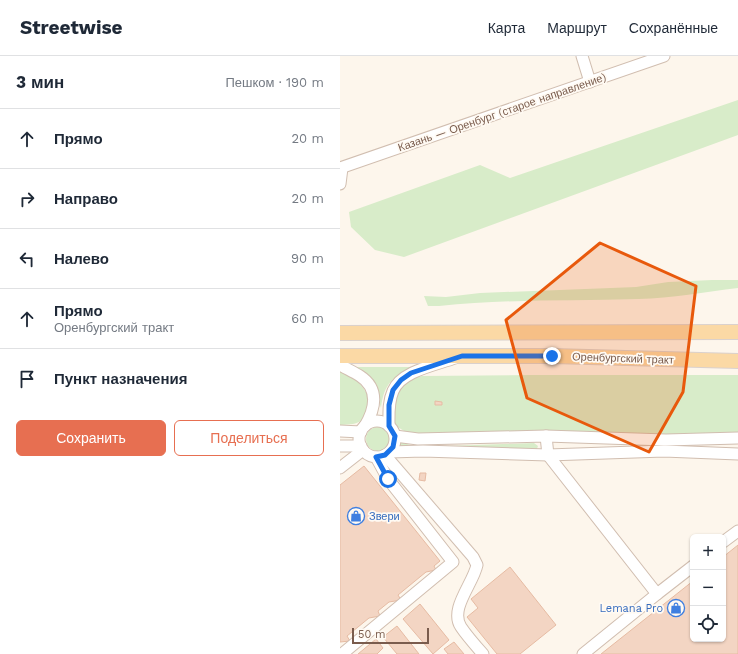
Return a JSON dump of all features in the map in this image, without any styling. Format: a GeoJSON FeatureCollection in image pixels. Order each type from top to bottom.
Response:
{"type":"FeatureCollection","features":[{"type":"Feature","properties":{"kind":"main road"},"geometry":{"type":"LineString","coordinates":[[340,333],[738,332]]}},
{"type":"Feature","properties":{"kind":"main road","name":"Оренбургский тракт"},"geometry":{"type":"LineString","coordinates":[[340,356],[552,356],[738,361]]}},
{"type":"Feature","properties":{"kind":"street"},"geometry":{"type":"LineString","coordinates":[[582,56],[590,82]]}},
{"type":"Feature","properties":{"kind":"street","name":"Казань — Оренбург (старое направление)"},"geometry":{"type":"LineString","coordinates":[[341,168],[664,56]]}},
{"type":"Feature","properties":{"kind":"street"},"geometry":{"type":"LineString","coordinates":[[340,184],[341,168]]}},
{"type":"Feature","properties":{"kind":"street"},"geometry":{"type":"LineString","coordinates":[[383,455],[395,442],[395,436],[389,426],[389,405],[393,390],[401,380],[411,373],[462,356]]}},
{"type":"Feature","properties":{"kind":"street"},"geometry":{"type":"LineString","coordinates":[[340,365],[361,376],[370,386],[374,405],[359,441],[366,453],[383,455],[402,450],[548,455],[664,451],[738,454]]}},
{"type":"Feature","properties":{"kind":"street"},"geometry":{"type":"LineString","coordinates":[[340,431],[363,429],[373,422],[378,421],[389,426]]}},
{"type":"Feature","properties":{"kind":"street"},"geometry":{"type":"LineString","coordinates":[[395,436],[418,439],[546,436],[666,440],[738,438]]}},
{"type":"Feature","properties":{"kind":"street"},"geometry":{"type":"LineString","coordinates":[[546,436],[548,455],[657,594]]}},
{"type":"Feature","properties":{"kind":"street"},"geometry":{"type":"LineString","coordinates":[[340,446],[362,448]]}},
{"type":"Feature","properties":{"kind":"street"},"geometry":{"type":"LineString","coordinates":[[340,468],[362,448]]}},
{"type":"Feature","properties":{"kind":"street"},"geometry":{"type":"LineString","coordinates":[[342,654],[453,562],[388,479],[383,455]]}},
{"type":"Feature","properties":{"kind":"street"},"geometry":{"type":"LineString","coordinates":[[383,455],[473,557],[478,565],[457,609],[457,619],[482,654]]}},
{"type":"Feature","properties":{"kind":"street"},"geometry":{"type":"LineString","coordinates":[[726,540],[738,530]]}},
{"type":"Feature","properties":{"kind":"street"},"geometry":{"type":"LineString","coordinates":[[583,654],[690,568]]}},
{"type":"Feature","properties":{"kind":"highlighted area"},"geometry":{"type":"Polygon","coordinates":[[[600,243],[696,286],[683,392],[649,452],[527,398],[506,320],[600,243]]]}},
{"type":"Feature","properties":{"kind":"green space"},"geometry":{"type":"Polygon","coordinates":[[[738,100],[738,135],[404,257],[375,250],[351,227],[349,212],[480,165],[510,178],[738,100]]]}},
{"type":"Feature","properties":{"kind":"green space"},"geometry":{"type":"Polygon","coordinates":[[[738,280],[738,288],[651,298],[514,301],[439,306],[428,306],[424,296],[446,297],[480,293],[636,287],[668,282],[738,280]]]}},
{"type":"Feature","properties":{"kind":"green space"},"geometry":{"type":"Polygon","coordinates":[[[356,367],[416,367],[396,377],[387,386],[382,399],[381,408],[378,395],[371,380],[356,367]]]}},
{"type":"Feature","properties":{"kind":"green space"},"geometry":{"type":"Polygon","coordinates":[[[340,372],[356,381],[363,387],[371,403],[363,418],[357,423],[340,425],[340,372]]]}},
{"type":"Feature","properties":{"kind":"green space"},"geometry":{"type":"Polygon","coordinates":[[[738,375],[738,435],[409,434],[396,426],[394,422],[396,391],[411,379],[422,376],[738,375]]]}},
{"type":"Feature","properties":{"kind":"green space"},"geometry":{"type":"Polygon","coordinates":[[[373,427],[383,427],[390,434],[390,444],[383,451],[373,451],[366,444],[366,434],[373,427]]]}},
{"type":"Feature","properties":{"kind":"green space"},"geometry":{"type":"Polygon","coordinates":[[[401,442],[413,446],[534,443],[538,446],[536,451],[399,447],[401,442]]]}},
{"type":"Feature","properties":{"kind":"building"},"geometry":{"type":"Polygon","coordinates":[[[435,401],[442,402],[442,405],[435,405],[435,401]]]}},
{"type":"Feature","properties":{"kind":"building"},"geometry":{"type":"Polygon","coordinates":[[[364,466],[440,561],[434,566],[436,570],[426,572],[398,595],[401,600],[389,602],[378,611],[380,616],[369,618],[347,636],[350,641],[340,642],[340,485],[364,466]]]}},
{"type":"Feature","properties":{"kind":"building"},"geometry":{"type":"Polygon","coordinates":[[[420,473],[426,473],[425,481],[419,480],[420,473]]]}},
{"type":"Feature","properties":{"kind":"building","name":"Lemana Pro"},"geometry":{"type":"Polygon","coordinates":[[[738,545],[738,654],[601,654],[690,583],[690,642],[726,642],[726,555],[738,545]]]}},
{"type":"Feature","properties":{"kind":"building"},"geometry":{"type":"Polygon","coordinates":[[[510,567],[556,625],[520,654],[497,654],[467,617],[478,608],[471,599],[510,567]]]}},
{"type":"Feature","properties":{"kind":"building"},"geometry":{"type":"Polygon","coordinates":[[[420,604],[449,640],[433,654],[403,619],[420,604]]]}},
{"type":"Feature","properties":{"kind":"building"},"geometry":{"type":"Polygon","coordinates":[[[397,626],[419,654],[397,654],[383,637],[397,626]]]}},
{"type":"Feature","properties":{"kind":"building"},"geometry":{"type":"Polygon","coordinates":[[[376,639],[383,648],[377,654],[358,654],[376,639]]]}},
{"type":"Feature","properties":{"kind":"building"},"geometry":{"type":"Polygon","coordinates":[[[454,642],[464,654],[448,654],[444,649],[454,642]]]}},
{"type":"Feature","properties":{"kind":"place","name":"Звери"},"geometry":{"type":"Point","coordinates":[356,516]}},
{"type":"Feature","properties":{"kind":"place","name":"Lemana Pro"},"geometry":{"type":"Point","coordinates":[676,608]}},
{"type":"Feature","properties":{"kind":"route"},"geometry":{"type":"LineString","coordinates":[[388,479],[380,467],[376,457],[380,457],[390,452],[395,442],[394,432],[389,426],[389,405],[393,390],[401,380],[411,373],[462,356],[552,356]]}}]}
